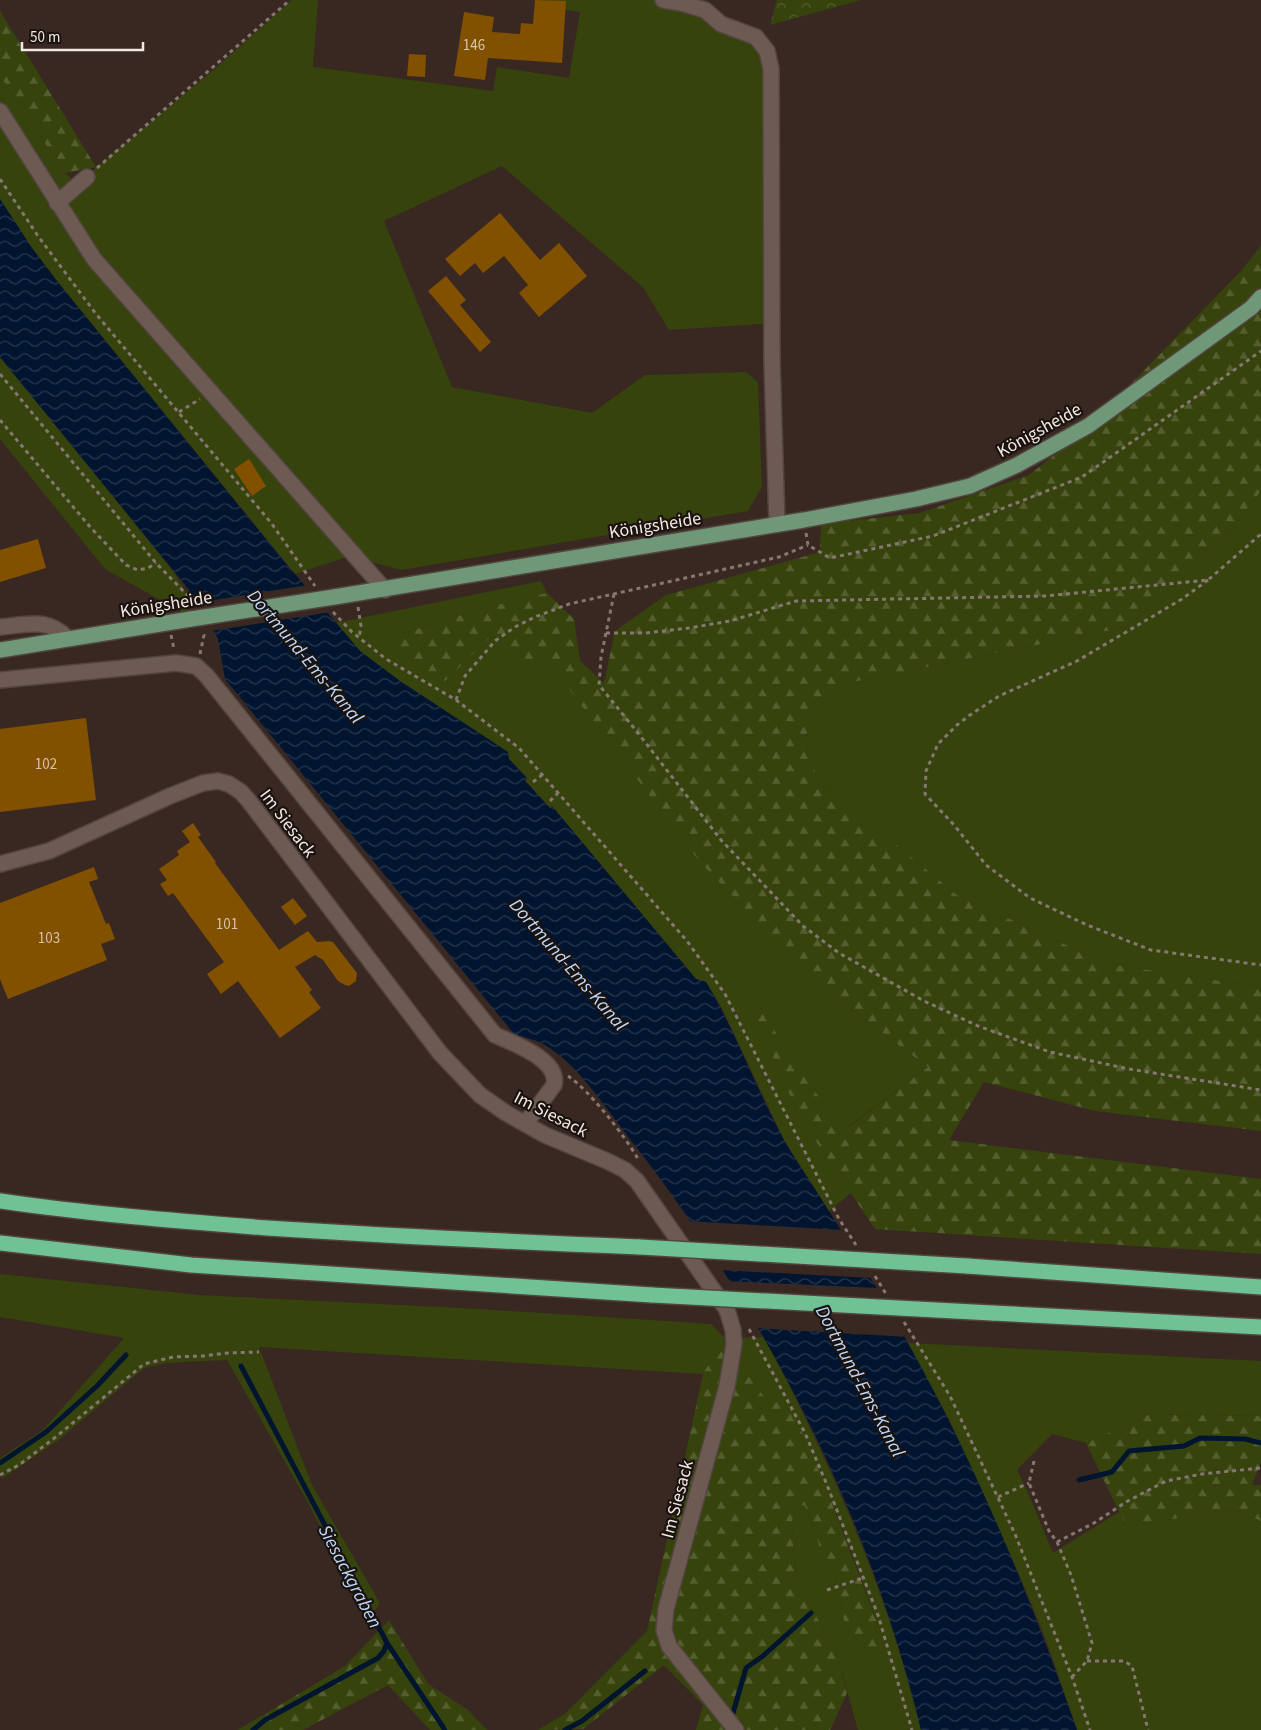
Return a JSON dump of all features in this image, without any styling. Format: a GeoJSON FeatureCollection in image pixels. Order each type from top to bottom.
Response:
{"type":"FeatureCollection","features":[{"type":"Feature","properties":{"kind":"highway"},"geometry":{"type":"LineString","coordinates":[[0,1201],[40,1207],[196,1223],[347,1233],[640,1247],[967,1266],[1261,1287]]}},
{"type":"Feature","properties":{"kind":"highway"},"geometry":{"type":"LineString","coordinates":[[0,1243],[191,1265],[652,1294],[1261,1327]]}},
{"type":"Feature","properties":{"kind":"main road","name":"Königsheide"},"geometry":{"type":"LineString","coordinates":[[0,650],[68,638],[331,602],[386,590],[916,500],[970,486],[1017,465],[1088,426],[1251,308],[1261,297]]}},
{"type":"Feature","properties":{"kind":"street"},"geometry":{"type":"LineString","coordinates":[[663,0],[705,10],[721,24],[756,37],[767,51],[771,69],[772,362],[777,524]]}},
{"type":"Feature","properties":{"kind":"street"},"geometry":{"type":"LineString","coordinates":[[0,111],[94,259],[386,590]]}},
{"type":"Feature","properties":{"kind":"street"},"geometry":{"type":"LineString","coordinates":[[57,203],[87,176]]}},
{"type":"Feature","properties":{"kind":"street"},"geometry":{"type":"LineString","coordinates":[[0,627],[41,623],[58,629],[68,638]]}},
{"type":"Feature","properties":{"kind":"street"},"geometry":{"type":"LineString","coordinates":[[0,680],[176,662],[196,666],[206,675],[495,1035],[527,1050],[551,1068],[556,1078],[554,1085],[525,1124]]}},
{"type":"Feature","properties":{"kind":"street","name":"Im Siesack"},"geometry":{"type":"LineString","coordinates":[[0,864],[49,851],[203,783],[218,781],[229,784],[241,792],[249,801],[440,1053],[480,1095],[544,1135],[613,1164],[625,1170],[637,1181],[727,1310],[733,1330],[734,1344],[727,1386],[666,1609],[664,1630],[669,1646],[736,1730]]}},
{"type":"Feature","properties":{"kind":"path"},"geometry":{"type":"LineString","coordinates":[[87,176],[290,0]]}},
{"type":"Feature","properties":{"kind":"path"},"geometry":{"type":"LineString","coordinates":[[0,178],[38,236],[96,314],[272,524],[317,590]]}},
{"type":"Feature","properties":{"kind":"path"},"geometry":{"type":"LineString","coordinates":[[456,700],[465,676],[495,641],[515,627],[570,604],[779,557],[808,546],[830,558],[933,536],[1082,477],[1261,351]]}},
{"type":"Feature","properties":{"kind":"path"},"geometry":{"type":"LineString","coordinates":[[0,374],[156,563],[189,597],[196,620],[204,635],[196,666]]}},
{"type":"Feature","properties":{"kind":"path"},"geometry":{"type":"LineString","coordinates":[[179,412],[211,392]]}},
{"type":"Feature","properties":{"kind":"path"},"geometry":{"type":"LineString","coordinates":[[0,420],[91,528],[126,565],[138,570],[148,568],[156,563]]}},
{"type":"Feature","properties":{"kind":"path"},"geometry":{"type":"LineString","coordinates":[[804,520],[808,546]]}},
{"type":"Feature","properties":{"kind":"path"},"geometry":{"type":"LineString","coordinates":[[1261,534],[1208,580],[1182,599],[1077,661],[999,696],[957,725],[938,744],[926,771],[925,794],[954,825],[986,865],[1030,898],[1087,925],[1151,950],[1261,966]]}},
{"type":"Feature","properties":{"kind":"path"},"geometry":{"type":"LineString","coordinates":[[606,633],[646,633],[689,628],[730,620],[796,601],[1045,596],[1208,580]]}},
{"type":"Feature","properties":{"kind":"path"},"geometry":{"type":"LineString","coordinates":[[614,594],[601,657],[599,685],[650,747],[721,840],[803,926],[839,953],[924,1000],[978,1026],[1050,1052],[1130,1069],[1261,1090]]}},
{"type":"Feature","properties":{"kind":"path"},"geometry":{"type":"LineString","coordinates":[[331,602],[334,614],[359,638],[386,659],[456,700],[519,748],[687,941],[725,994],[839,1218],[860,1252]]}},
{"type":"Feature","properties":{"kind":"path"},"geometry":{"type":"LineString","coordinates":[[358,607],[361,626],[359,638]]}},
{"type":"Feature","properties":{"kind":"path"},"geometry":{"type":"LineString","coordinates":[[534,782],[542,775]]}},
{"type":"Feature","properties":{"kind":"path"},"geometry":{"type":"LineString","coordinates":[[550,801],[558,793]]}},
{"type":"Feature","properties":{"kind":"path"},"geometry":{"type":"LineString","coordinates":[[556,1078],[568,1076],[580,1085],[609,1120],[640,1163]]}},
{"type":"Feature","properties":{"kind":"path"},"geometry":{"type":"LineString","coordinates":[[871,1269],[887,1294]]}},
{"type":"Feature","properties":{"kind":"path"},"geometry":{"type":"LineString","coordinates":[[902,1320],[950,1396],[1015,1534],[1072,1677],[1090,1730]]}},
{"type":"Feature","properties":{"kind":"path"},"geometry":{"type":"LineString","coordinates":[[749,1328],[805,1433],[827,1485],[883,1632],[912,1730]]}},
{"type":"Feature","properties":{"kind":"path"},"geometry":{"type":"LineString","coordinates":[[0,1475],[19,1465],[57,1436],[144,1364],[173,1356],[259,1352]]}},
{"type":"Feature","properties":{"kind":"path"},"geometry":{"type":"LineString","coordinates":[[1034,1461],[1029,1484],[1049,1531],[1071,1575],[1092,1643],[1087,1661],[1072,1677]]}},
{"type":"Feature","properties":{"kind":"path"},"geometry":{"type":"LineString","coordinates":[[1056,1542],[1094,1523],[1126,1502],[1166,1481],[1202,1474],[1261,1468]]}},
{"type":"Feature","properties":{"kind":"path"},"geometry":{"type":"LineString","coordinates":[[998,1497],[1029,1484]]}},
{"type":"Feature","properties":{"kind":"path"},"geometry":{"type":"LineString","coordinates":[[827,1590],[863,1578]]}},
{"type":"Feature","properties":{"kind":"path"},"geometry":{"type":"LineString","coordinates":[[1087,1661],[1124,1661],[1132,1666],[1148,1730]]}},
{"type":"Feature","properties":{"kind":"green space"},"geometry":{"type":"Polygon","coordinates":[[[292,0],[318,0],[313,67],[493,91],[497,67],[569,78],[580,12],[540,6],[544,0],[689,0],[766,51],[775,323],[669,330],[643,287],[502,166],[384,221],[452,387],[592,413],[645,375],[746,372],[758,382],[762,487],[748,511],[401,570],[350,556],[295,574],[57,281],[32,248],[0,199],[0,76],[65,173],[82,189],[96,167],[210,73],[292,0]]]}},
{"type":"Feature","properties":{"kind":"green space"},"geometry":{"type":"Polygon","coordinates":[[[777,0],[861,0],[770,25],[777,0]]]}},
{"type":"Feature","properties":{"kind":"green space"},"geometry":{"type":"Polygon","coordinates":[[[0,11],[96,167],[65,173],[0,76],[0,11]]]}},
{"type":"Feature","properties":{"kind":"green space"},"geometry":{"type":"Polygon","coordinates":[[[1261,246],[1261,491],[1213,552],[1126,627],[853,682],[828,696],[808,726],[806,754],[822,783],[957,895],[1108,964],[1261,987],[1261,1131],[1095,1111],[984,1082],[949,1140],[1261,1179],[1261,1254],[875,1229],[799,1116],[760,1027],[748,991],[837,1124],[850,1126],[928,1067],[821,987],[699,861],[544,656],[520,670],[495,633],[445,681],[401,655],[392,637],[480,609],[547,593],[574,619],[580,661],[604,683],[615,631],[666,595],[820,552],[821,524],[920,513],[1029,475],[1084,432],[1240,272],[1261,246]]]}},
{"type":"Feature","properties":{"kind":"green space"},"geometry":{"type":"Polygon","coordinates":[[[0,357],[173,571],[189,597],[187,615],[105,569],[0,439],[0,357]]]}},
{"type":"Feature","properties":{"kind":"green space"},"geometry":{"type":"Polygon","coordinates":[[[1261,491],[1261,987],[1108,964],[957,895],[822,783],[806,754],[808,726],[828,696],[853,682],[1126,627],[1213,552],[1261,491]]]}},
{"type":"Feature","properties":{"kind":"green space"},"geometry":{"type":"Polygon","coordinates":[[[541,581],[547,593],[480,609],[392,637],[495,632],[544,656],[587,712],[821,987],[928,1067],[849,1126],[837,1124],[749,994],[760,1027],[799,1116],[851,1193],[829,1211],[784,1140],[722,1008],[706,982],[696,979],[553,807],[550,808],[525,780],[527,778],[509,759],[508,752],[400,681],[360,651],[336,623],[541,581]]]}},
{"type":"Feature","properties":{"kind":"green space"},"geometry":{"type":"Polygon","coordinates":[[[0,1274],[199,1295],[480,1309],[711,1324],[725,1338],[764,1337],[812,1432],[855,1529],[892,1628],[921,1730],[858,1730],[837,1655],[795,1576],[792,1521],[798,1503],[805,1506],[826,1563],[836,1576],[844,1621],[866,1652],[884,1641],[826,1488],[783,1400],[770,1407],[726,1339],[703,1374],[259,1347],[312,1485],[380,1603],[369,1620],[306,1499],[227,1360],[166,1363],[144,1368],[57,1441],[3,1478],[0,1476],[0,1458],[43,1430],[124,1338],[0,1317],[0,1274]]]}},
{"type":"Feature","properties":{"kind":"green space"},"geometry":{"type":"Polygon","coordinates":[[[725,1338],[770,1406],[783,1399],[805,1438],[884,1641],[866,1653],[844,1621],[836,1576],[826,1564],[805,1506],[798,1504],[792,1521],[795,1576],[837,1655],[847,1693],[830,1730],[696,1730],[703,1705],[664,1665],[583,1729],[538,1730],[566,1713],[647,1631],[703,1374],[725,1338]]]}},
{"type":"Feature","properties":{"kind":"green space"},"geometry":{"type":"Polygon","coordinates":[[[908,1343],[1261,1361],[1261,1416],[1150,1414],[1086,1443],[1052,1434],[1017,1470],[1053,1553],[1119,1512],[1126,1526],[1235,1510],[1261,1521],[1261,1730],[1077,1730],[1045,1637],[1019,1574],[949,1419],[908,1343]]]}},
{"type":"Feature","properties":{"kind":"green space"},"geometry":{"type":"Polygon","coordinates":[[[1150,1414],[1261,1416],[1261,1462],[1252,1485],[1261,1485],[1261,1521],[1235,1510],[1126,1526],[1086,1443],[1150,1414]]]}},
{"type":"Feature","properties":{"kind":"green space"},"geometry":{"type":"Polygon","coordinates":[[[389,1620],[428,1684],[468,1710],[487,1730],[430,1730],[388,1685],[303,1730],[238,1730],[345,1666],[389,1620]]]}},
{"type":"Feature","properties":{"kind":"water","name":"Dortmund-Ems-Kanal"},"geometry":{"type":"Polygon","coordinates":[[[0,199],[32,248],[57,281],[278,554],[360,651],[400,681],[508,752],[509,759],[527,778],[525,781],[550,808],[552,806],[696,979],[706,982],[727,1021],[784,1140],[890,1310],[958,1439],[1021,1582],[1077,1730],[921,1730],[899,1651],[873,1573],[843,1496],[808,1421],[770,1348],[727,1277],[682,1209],[579,1074],[554,1051],[538,1042],[514,1034],[225,679],[218,639],[194,596],[0,357],[0,199]]]}},
{"type":"Feature","properties":{"kind":"pier"},"geometry":{"type":"Polygon","coordinates":[[[308,585],[331,612],[211,631],[195,603],[308,585]]]}},
{"type":"Feature","properties":{"kind":"pier"},"geometry":{"type":"Polygon","coordinates":[[[687,1221],[843,1230],[872,1278],[718,1270],[687,1221]]]}},
{"type":"Feature","properties":{"kind":"pier"},"geometry":{"type":"Polygon","coordinates":[[[725,1281],[878,1288],[908,1337],[755,1328],[725,1281]]]}},
{"type":"Feature","properties":{"kind":"building"},"geometry":{"type":"Polygon","coordinates":[[[535,0],[566,1],[562,63],[488,58],[485,80],[454,76],[464,12],[494,17],[492,32],[520,34],[521,23],[533,24],[535,0]]]}},
{"type":"Feature","properties":{"kind":"building"},"geometry":{"type":"Polygon","coordinates":[[[409,54],[426,55],[425,77],[407,76],[409,54]]]}},
{"type":"Feature","properties":{"kind":"building"},"geometry":{"type":"Polygon","coordinates":[[[500,213],[540,260],[559,243],[587,276],[539,317],[519,293],[528,285],[504,256],[483,273],[475,263],[460,276],[445,259],[500,213]]]}},
{"type":"Feature","properties":{"kind":"building"},"geometry":{"type":"Polygon","coordinates":[[[446,276],[466,300],[460,305],[491,342],[480,352],[428,291],[446,276]]]}},
{"type":"Feature","properties":{"kind":"building"},"geometry":{"type":"Polygon","coordinates":[[[249,459],[266,486],[252,496],[234,469],[249,459]]]}},
{"type":"Feature","properties":{"kind":"building"},"geometry":{"type":"Polygon","coordinates":[[[38,539],[46,568],[0,582],[0,550],[38,539]]]}},
{"type":"Feature","properties":{"kind":"building"},"geometry":{"type":"Polygon","coordinates":[[[86,718],[96,800],[0,812],[0,729],[86,718]]]}},
{"type":"Feature","properties":{"kind":"building"},"geometry":{"type":"Polygon","coordinates":[[[193,823],[201,835],[198,837],[215,863],[279,950],[308,931],[317,942],[333,942],[357,973],[356,981],[349,986],[345,985],[338,981],[323,960],[315,955],[295,967],[312,990],[309,992],[321,1008],[280,1038],[238,981],[221,994],[207,974],[224,962],[173,893],[168,896],[160,884],[167,880],[159,869],[179,855],[177,851],[190,842],[182,831],[193,823]]]}},
{"type":"Feature","properties":{"kind":"building"},"geometry":{"type":"Polygon","coordinates":[[[94,867],[98,879],[89,882],[106,924],[109,923],[115,939],[101,944],[107,960],[8,999],[0,979],[0,903],[94,867]]]}},
{"type":"Feature","properties":{"kind":"building"},"geometry":{"type":"Polygon","coordinates":[[[293,898],[307,916],[295,925],[281,907],[293,898]]]}},
{"type":"Feature","properties":{"kind":"waterway"},"geometry":{"type":"LineString","coordinates":[[0,1463],[46,1432],[97,1386],[126,1355]]}},
{"type":"Feature","properties":{"kind":"waterway","name":"Siesackgraben"},"geometry":{"type":"LineString","coordinates":[[241,1366],[387,1643],[384,1651],[378,1658],[265,1720],[253,1730]]}},
{"type":"Feature","properties":{"kind":"waterway"},"geometry":{"type":"LineString","coordinates":[[1079,1480],[1112,1472],[1129,1451],[1184,1446],[1200,1438],[1245,1439],[1261,1443]]}},
{"type":"Feature","properties":{"kind":"waterway"},"geometry":{"type":"LineString","coordinates":[[731,1720],[746,1668],[763,1656],[811,1613]]}},
{"type":"Feature","properties":{"kind":"waterway"},"geometry":{"type":"LineString","coordinates":[[387,1643],[445,1730]]}},
{"type":"Feature","properties":{"kind":"waterway"},"geometry":{"type":"LineString","coordinates":[[565,1730],[582,1721],[645,1671]]}}]}
